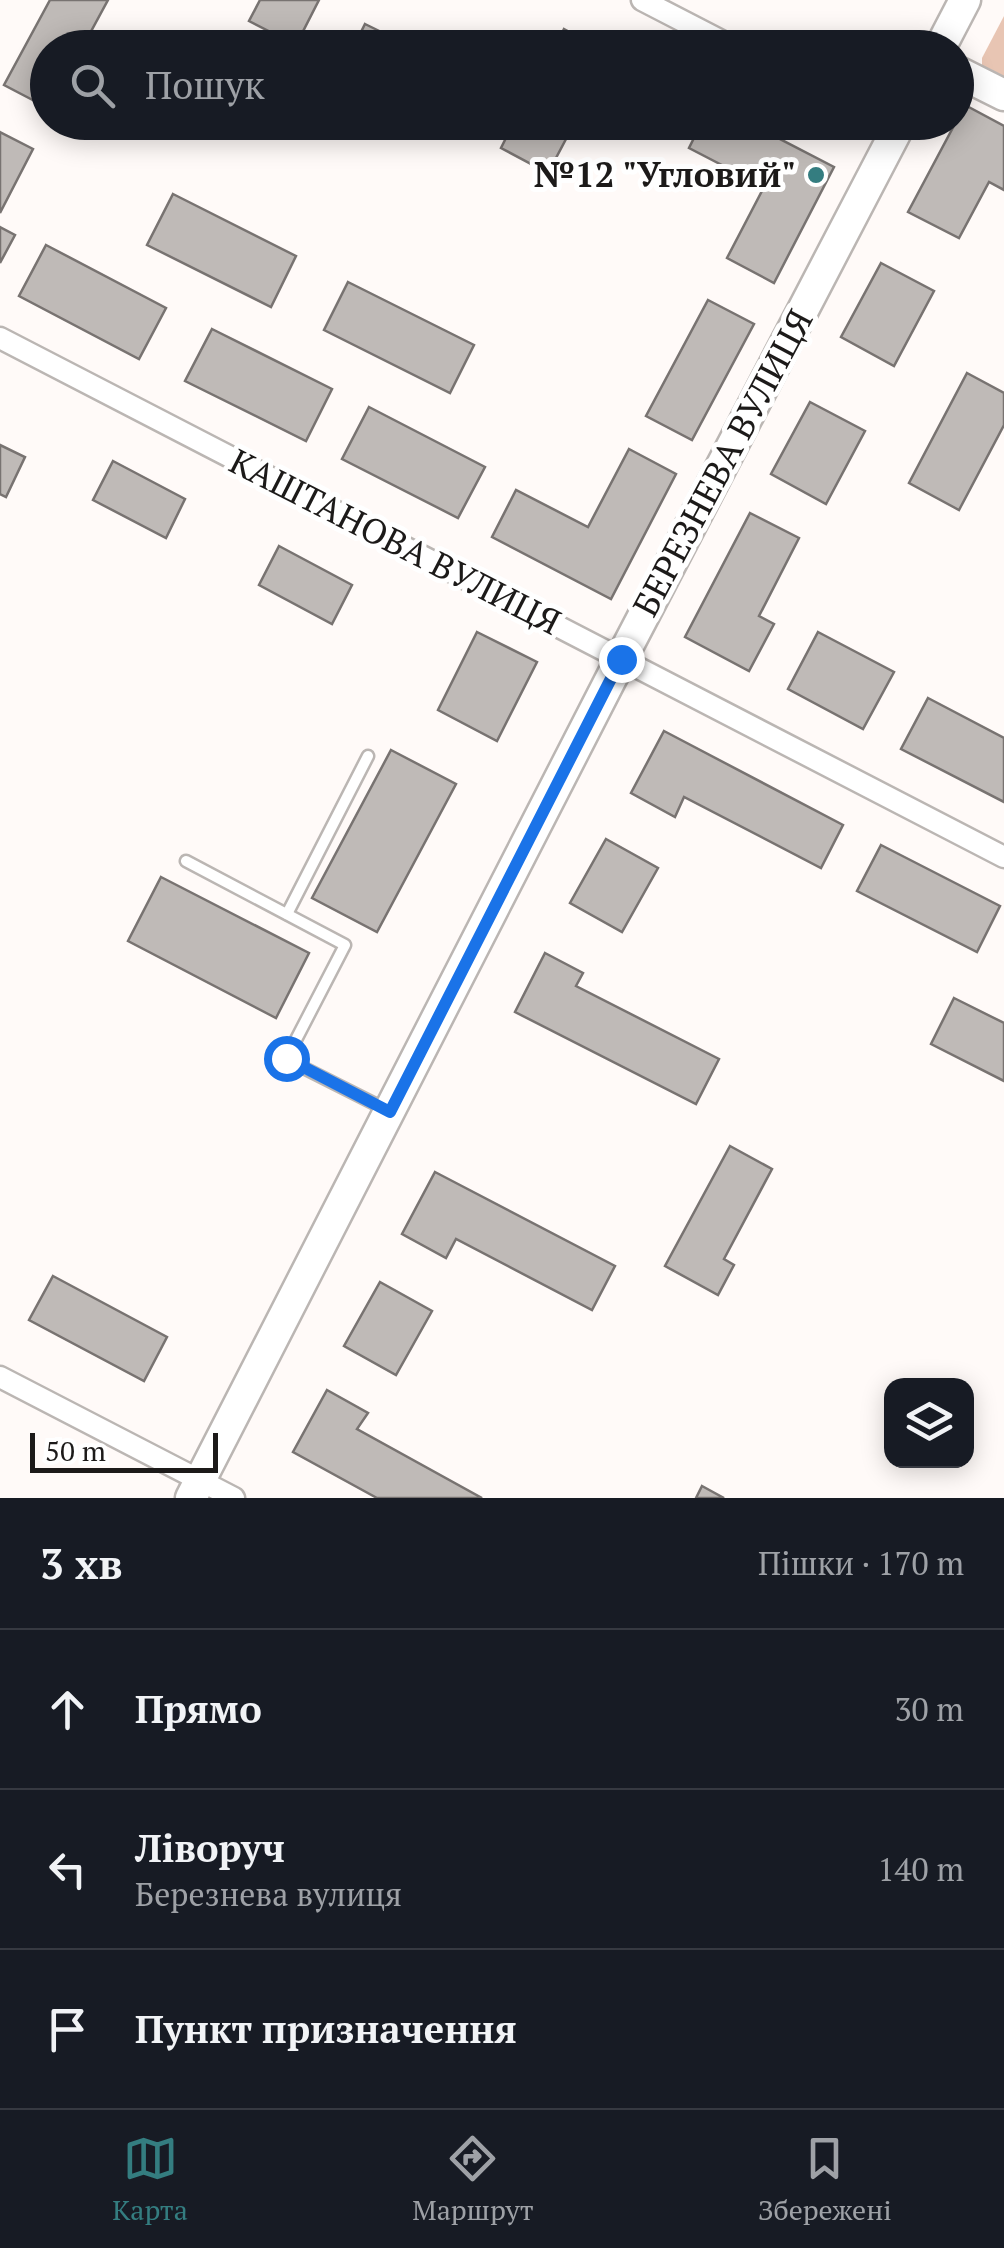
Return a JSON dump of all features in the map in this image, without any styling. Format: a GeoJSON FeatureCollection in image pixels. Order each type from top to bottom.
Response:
{"type":"FeatureCollection","features":[{"type":"Feature","properties":{"kind":"street"},"geometry":{"type":"LineString","coordinates":[[642,0],[700,30]]}},
{"type":"Feature","properties":{"kind":"street"},"geometry":{"type":"LineString","coordinates":[[949,30],[965,0]]}},
{"type":"Feature","properties":{"kind":"street"},"geometry":{"type":"LineString","coordinates":[[974,80],[1004,96]]}},
{"type":"Feature","properties":{"kind":"street","name":"БЕРЕЗНЕВА ВУЛИЦЯ"},"geometry":{"type":"LineString","coordinates":[[195,1489],[885,140]]}},
{"type":"Feature","properties":{"kind":"street","name":"КАШТАНОВА ВУЛИЦЯ"},"geometry":{"type":"LineString","coordinates":[[0,338],[1004,857]]}},
{"type":"Feature","properties":{"kind":"street"},"geometry":{"type":"LineString","coordinates":[[0,1377],[195,1489],[234,1498]]}},
{"type":"Feature","properties":{"kind":"lane"},"geometry":{"type":"LineString","coordinates":[[286,914],[368,756]]}},
{"type":"Feature","properties":{"kind":"lane"},"geometry":{"type":"LineString","coordinates":[[186,861],[345,945],[286,1058],[390,1112]]}},
{"type":"Feature","properties":{"kind":"shaded area"},"geometry":{"type":"Polygon","coordinates":[[[1004,16],[1004,91],[982,72],[982,58],[1004,16]]]}},
{"type":"Feature","properties":{"kind":"building"},"geometry":{"type":"Polygon","coordinates":[[[50,0],[108,0],[92,30],[34,30],[50,0]]]}},
{"type":"Feature","properties":{"kind":"building"},"geometry":{"type":"Polygon","coordinates":[[[260,0],[319,0],[304,30],[267,30],[249,21],[260,0]]]}},
{"type":"Feature","properties":{"kind":"building"},"geometry":{"type":"Polygon","coordinates":[[[30,37],[30,99],[4,85],[30,37]]]}},
{"type":"Feature","properties":{"kind":"building"},"geometry":{"type":"Polygon","coordinates":[[[974,110],[1004,126],[1004,190],[989,182],[959,238],[908,212],[946,140],[974,140],[974,110]]]}},
{"type":"Feature","properties":{"kind":"building"},"geometry":{"type":"Polygon","coordinates":[[[0,132],[33,149],[0,213],[0,132]]]}},
{"type":"Feature","properties":{"kind":"building"},"geometry":{"type":"Polygon","coordinates":[[[505,140],[565,140],[548,173],[501,148],[505,140]]]}},
{"type":"Feature","properties":{"kind":"building"},"geometry":{"type":"Polygon","coordinates":[[[693,140],[782,140],[834,167],[774,283],[727,258],[764,187],[689,148],[693,140]]]}},
{"type":"Feature","properties":{"kind":"building"},"geometry":{"type":"Polygon","coordinates":[[[173,194],[296,256],[271,307],[147,245],[173,194]]]}},
{"type":"Feature","properties":{"kind":"building"},"geometry":{"type":"Polygon","coordinates":[[[0,227],[15,235],[0,263],[0,227]]]}},
{"type":"Feature","properties":{"kind":"building"},"geometry":{"type":"Polygon","coordinates":[[[46,245],[166,308],[139,359],[19,296],[46,245]]]}},
{"type":"Feature","properties":{"kind":"building"},"geometry":{"type":"Polygon","coordinates":[[[881,263],[934,291],[894,366],[841,337],[881,263]]]}},
{"type":"Feature","properties":{"kind":"building"},"geometry":{"type":"Polygon","coordinates":[[[348,282],[474,345],[450,393],[324,330],[348,282]]]}},
{"type":"Feature","properties":{"kind":"building"},"geometry":{"type":"Polygon","coordinates":[[[708,300],[754,324],[692,440],[646,416],[708,300]]]}},
{"type":"Feature","properties":{"kind":"building"},"geometry":{"type":"Polygon","coordinates":[[[212,329],[332,389],[306,441],[185,381],[212,329]]]}},
{"type":"Feature","properties":{"kind":"building"},"geometry":{"type":"Polygon","coordinates":[[[967,373],[1004,393],[1004,425],[959,510],[909,483],[967,373]]]}},
{"type":"Feature","properties":{"kind":"building"},"geometry":{"type":"Polygon","coordinates":[[[810,402],[865,431],[826,504],[771,474],[810,402]]]}},
{"type":"Feature","properties":{"kind":"building"},"geometry":{"type":"Polygon","coordinates":[[[369,407],[485,467],[458,518],[342,459],[369,407]]]}},
{"type":"Feature","properties":{"kind":"building"},"geometry":{"type":"Polygon","coordinates":[[[0,445],[25,457],[6,497],[0,494],[0,445]]]}},
{"type":"Feature","properties":{"kind":"building"},"geometry":{"type":"Polygon","coordinates":[[[629,449],[676,474],[611,599],[492,537],[516,490],[588,527],[629,449]]]}},
{"type":"Feature","properties":{"kind":"building"},"geometry":{"type":"Polygon","coordinates":[[[113,461],[185,499],[166,538],[93,500],[113,461]]]}},
{"type":"Feature","properties":{"kind":"building"},"geometry":{"type":"Polygon","coordinates":[[[750,513],[799,538],[759,616],[774,624],[749,671],[685,637],[750,513]]]}},
{"type":"Feature","properties":{"kind":"building"},"geometry":{"type":"Polygon","coordinates":[[[279,546],[352,585],[332,624],[259,585],[279,546]]]}},
{"type":"Feature","properties":{"kind":"building"},"geometry":{"type":"Polygon","coordinates":[[[477,632],[537,662],[497,741],[438,710],[477,632]]]}},
{"type":"Feature","properties":{"kind":"building"},"geometry":{"type":"Polygon","coordinates":[[[818,632],[894,672],[863,729],[788,689],[818,632]]]}},
{"type":"Feature","properties":{"kind":"building"},"geometry":{"type":"Polygon","coordinates":[[[928,698],[1004,738],[1004,802],[901,749],[928,698]]]}},
{"type":"Feature","properties":{"kind":"building"},"geometry":{"type":"Polygon","coordinates":[[[664,731],[843,825],[821,868],[684,797],[675,817],[631,793],[664,731]]]}},
{"type":"Feature","properties":{"kind":"building"},"geometry":{"type":"Polygon","coordinates":[[[391,750],[456,784],[377,932],[312,898],[391,750]]]}},
{"type":"Feature","properties":{"kind":"building"},"geometry":{"type":"Polygon","coordinates":[[[606,839],[658,868],[622,932],[570,903],[606,839]]]}},
{"type":"Feature","properties":{"kind":"building"},"geometry":{"type":"Polygon","coordinates":[[[881,845],[1000,906],[977,952],[857,891],[881,845]]]}},
{"type":"Feature","properties":{"kind":"building"},"geometry":{"type":"Polygon","coordinates":[[[161,877],[309,953],[276,1018],[128,941],[161,877]]]}},
{"type":"Feature","properties":{"kind":"building"},"geometry":{"type":"Polygon","coordinates":[[[545,953],[583,973],[576,986],[719,1059],[696,1104],[515,1012],[545,953]]]}},
{"type":"Feature","properties":{"kind":"building"},"geometry":{"type":"Polygon","coordinates":[[[954,998],[1004,1023],[1004,1081],[931,1044],[954,998]]]}},
{"type":"Feature","properties":{"kind":"building"},"geometry":{"type":"Polygon","coordinates":[[[730,1146],[772,1169],[724,1259],[734,1265],[718,1295],[665,1266],[730,1146]]]}},
{"type":"Feature","properties":{"kind":"building"},"geometry":{"type":"Polygon","coordinates":[[[435,1172],[615,1266],[592,1310],[456,1239],[446,1258],[402,1234],[435,1172]]]}},
{"type":"Feature","properties":{"kind":"building"},"geometry":{"type":"Polygon","coordinates":[[[53,1276],[167,1337],[144,1381],[29,1320],[53,1276]]]}},
{"type":"Feature","properties":{"kind":"building"},"geometry":{"type":"Polygon","coordinates":[[[380,1282],[432,1311],[396,1375],[344,1346],[380,1282]]]}},
{"type":"Feature","properties":{"kind":"building"},"geometry":{"type":"Polygon","coordinates":[[[327,1390],[368,1413],[357,1429],[482,1498],[377,1498],[293,1452],[327,1390]]]}},
{"type":"Feature","properties":{"kind":"building"},"geometry":{"type":"Polygon","coordinates":[[[702,1486],[724,1498],[696,1498],[702,1486]]]}},
{"type":"Feature","properties":{"kind":"place","name":"№12 \"Угловий\""},"geometry":{"type":"Point","coordinates":[816,175]}},
{"type":"Feature","properties":{"kind":"route"},"geometry":{"type":"LineString","coordinates":[[286,1058],[390,1112],[621,659]]}}]}
